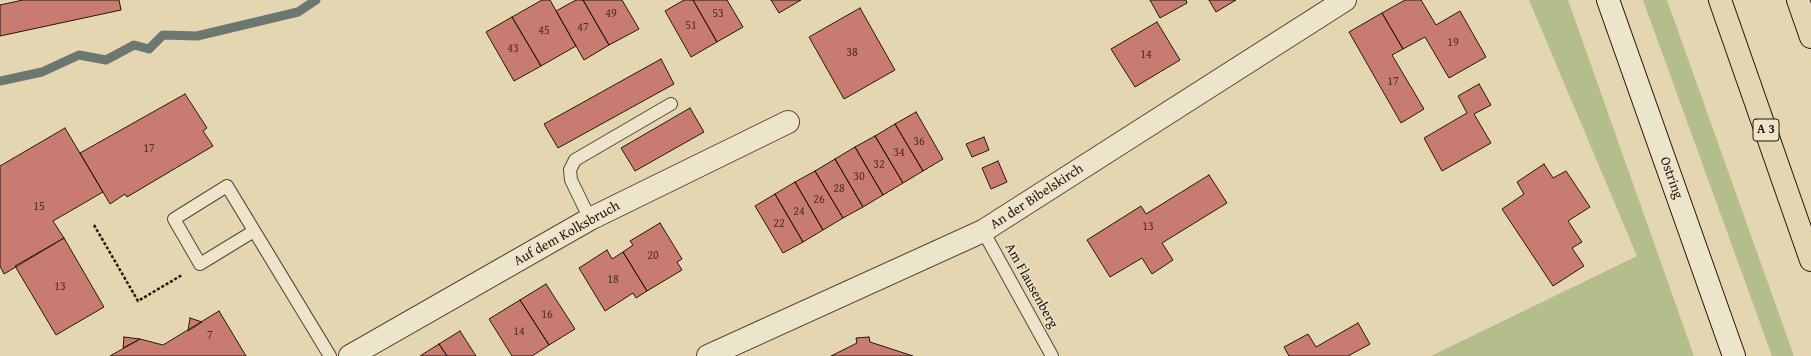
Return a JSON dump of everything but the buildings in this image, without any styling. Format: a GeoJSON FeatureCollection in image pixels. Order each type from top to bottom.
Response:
{"type":"FeatureCollection","features":[{"type":"Feature","properties":{"kind":"highway","name":"A 3"},"geometry":{"type":"LineString","coordinates":[[1720,0],[1811,260]]}},
{"type":"Feature","properties":{"kind":"highway"},"geometry":{"type":"LineString","coordinates":[[1798,0],[1811,37]]}},
{"type":"Feature","properties":{"kind":"street","name":"An der Bibelskirch"},"geometry":{"type":"LineString","coordinates":[[708,356],[983,231],[1345,0]]}},
{"type":"Feature","properties":{"kind":"street","name":"Ostring"},"geometry":{"type":"LineString","coordinates":[[1608,0],[1734,356]]}},
{"type":"Feature","properties":{"kind":"street","name":"Auf dem Kolksbruch"},"geometry":{"type":"LineString","coordinates":[[350,356],[590,219],[788,122]]}},
{"type":"Feature","properties":{"kind":"lane"},"geometry":{"type":"LineString","coordinates":[[590,219],[571,180],[570,170],[575,160],[671,104]]}},
{"type":"Feature","properties":{"kind":"lane"},"geometry":{"type":"LineString","coordinates":[[254,231],[200,264],[174,219],[227,186],[330,356]]}},
{"type":"Feature","properties":{"kind":"lane","name":"Am Flausenberg"},"geometry":{"type":"LineString","coordinates":[[983,231],[1052,356]]}},
{"type":"Feature","properties":{"kind":"path"},"geometry":{"type":"LineString","coordinates":[[94,225],[138,301],[200,264]]}},
{"type":"Feature","properties":{"kind":"green space"},"geometry":{"type":"Polygon","coordinates":[[[1529,0],[1568,0],[1694,356],[1431,356],[1637,256],[1529,0]]]}},
{"type":"Feature","properties":{"kind":"green space"},"geometry":{"type":"Polygon","coordinates":[[[1643,0],[1667,0],[1794,356],[1772,356],[1643,0]]]}},
{"type":"Feature","properties":{"kind":"waterway"},"geometry":{"type":"LineString","coordinates":[[0,81],[42,72],[79,55],[106,60],[134,45],[149,49],[163,35],[197,36],[298,12],[316,0]]}}]}
